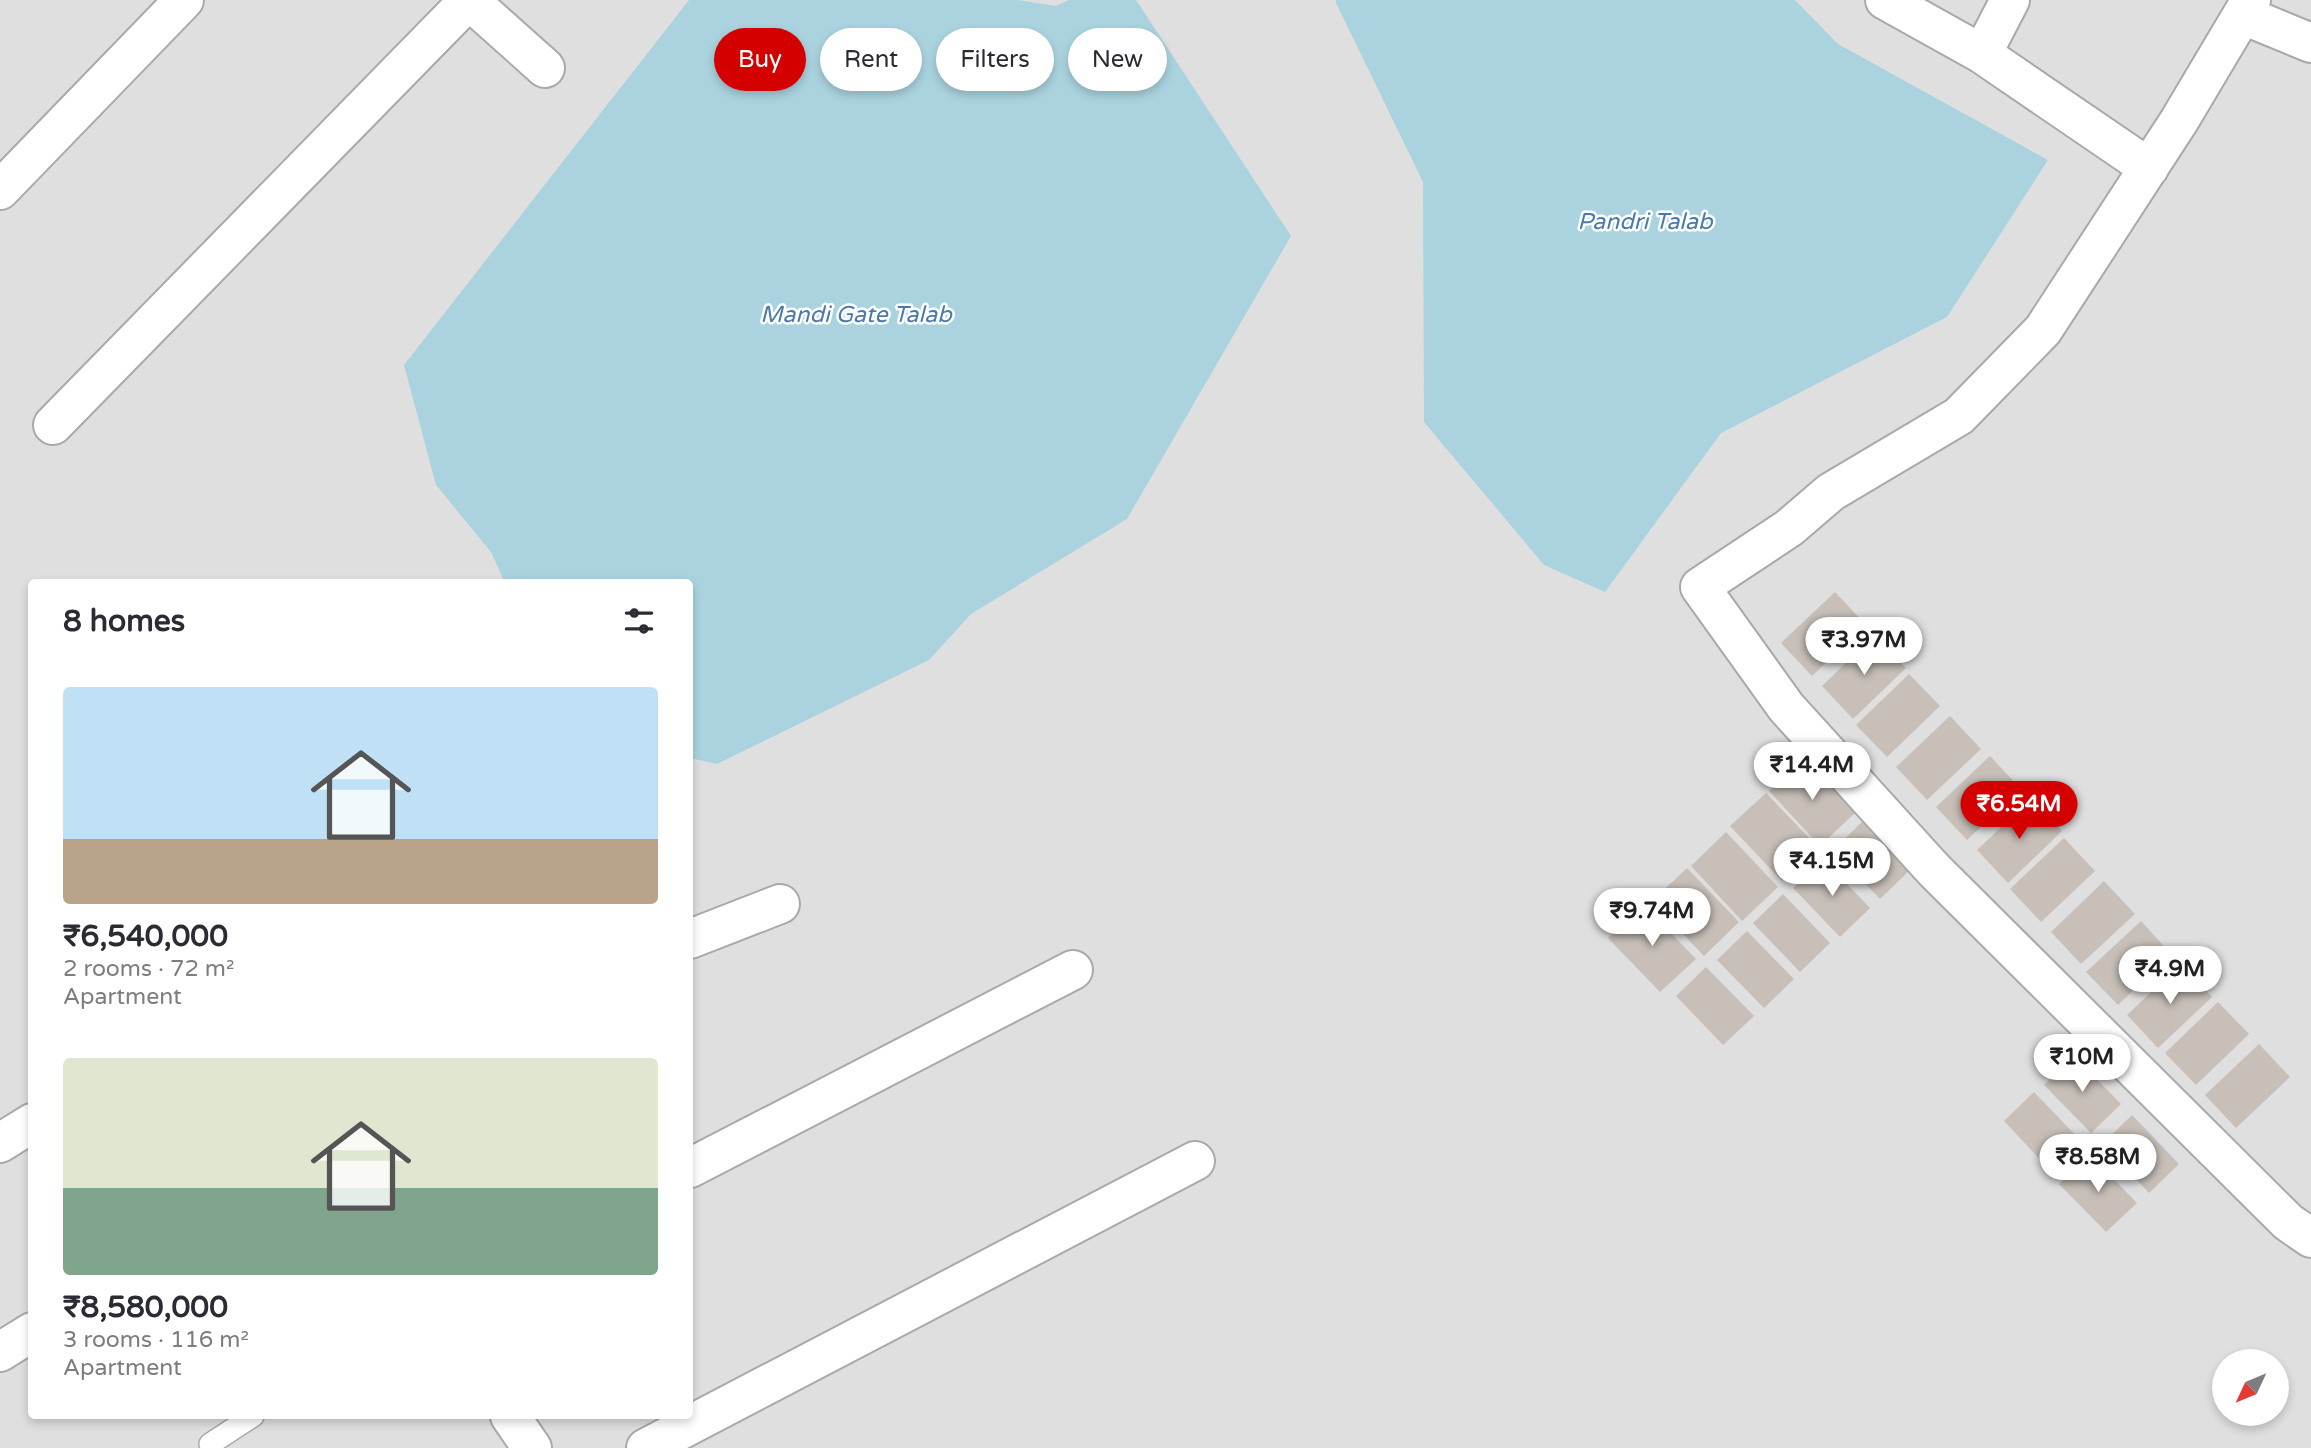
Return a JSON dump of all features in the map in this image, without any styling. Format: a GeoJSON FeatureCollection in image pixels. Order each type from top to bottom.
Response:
{"type":"FeatureCollection","features":[{"type":"Feature","properties":{"kind":"street"},"geometry":{"type":"LineString","coordinates":[[0,190],[184,0]]}},
{"type":"Feature","properties":{"kind":"street"},"geometry":{"type":"LineString","coordinates":[[52,425],[469,0],[545,68]]}},
{"type":"Feature","properties":{"kind":"street"},"geometry":{"type":"LineString","coordinates":[[1885,0],[1982,54],[2148,168]]}},
{"type":"Feature","properties":{"kind":"street"},"geometry":{"type":"LineString","coordinates":[[1982,54],[2010,0]]}},
{"type":"Feature","properties":{"kind":"street"},"geometry":{"type":"LineString","coordinates":[[2311,43],[2247,8],[2043,330],[1959,416],[1831,492],[1789,528],[1700,587],[1786,707],[1934,870],[2288,1222],[2311,1238]]}},
{"type":"Feature","properties":{"kind":"street"},"geometry":{"type":"LineString","coordinates":[[693,938],[780,904]]}},
{"type":"Feature","properties":{"kind":"street"},"geometry":{"type":"LineString","coordinates":[[693,1166],[1073,970]]}},
{"type":"Feature","properties":{"kind":"street"},"geometry":{"type":"LineString","coordinates":[[0,1143],[28,1126]]}},
{"type":"Feature","properties":{"kind":"street"},"geometry":{"type":"LineString","coordinates":[[646,1448],[1195,1160]]}},
{"type":"Feature","properties":{"kind":"street"},"geometry":{"type":"LineString","coordinates":[[0,1352],[28,1334]]}},
{"type":"Feature","properties":{"kind":"street"},"geometry":{"type":"LineString","coordinates":[[512,1419],[532,1448]]}},
{"type":"Feature","properties":{"kind":"lane"},"geometry":{"type":"LineString","coordinates":[[212,1448],[210,1444],[248,1419]]}},
{"type":"Feature","properties":{"kind":"shaded area"},"geometry":{"type":"Polygon","coordinates":[[[0,0],[2311,0],[2311,1448],[0,1448],[0,0]]]}},
{"type":"Feature","properties":{"kind":"water","name":"Mandi Gate Talab"},"geometry":{"type":"Polygon","coordinates":[[[689,0],[1018,0],[1056,6],[1069,0],[1136,0],[1154,28],[1068,28],[1068,91],[1167,91],[1167,47],[1291,236],[1127,519],[971,614],[929,660],[717,764],[693,759],[693,579],[503,579],[491,552],[436,485],[404,365],[689,0]]]}},
{"type":"Feature","properties":{"kind":"water","name":"Pandri Talab"},"geometry":{"type":"Polygon","coordinates":[[[1336,0],[1795,0],[1838,44],[2048,160],[1947,317],[1721,433],[1605,592],[1544,565],[1424,422],[1423,182],[1336,0]]]}},
{"type":"Feature","properties":{"kind":"building"},"geometry":{"type":"Polygon","coordinates":[[[1835,592],[1866,625],[1812,676],[1781,643],[1835,592]]]}},
{"type":"Feature","properties":{"kind":"building"},"geometry":{"type":"Polygon","coordinates":[[[1875,635],[1906,668],[1853,719],[1822,686],[1875,635]]]}},
{"type":"Feature","properties":{"kind":"building"},"geometry":{"type":"Polygon","coordinates":[[[1909,674],[1940,706],[1887,757],[1856,725],[1909,674]]]}},
{"type":"Feature","properties":{"kind":"building"},"geometry":{"type":"Polygon","coordinates":[[[1950,716],[1981,749],[1927,800],[1896,767],[1950,716]]]}},
{"type":"Feature","properties":{"kind":"building"},"geometry":{"type":"Polygon","coordinates":[[[1990,756],[2021,789],[1967,840],[1936,807],[1990,756]]]}},
{"type":"Feature","properties":{"kind":"building"},"geometry":{"type":"Polygon","coordinates":[[[1804,757],[1856,812],[1820,846],[1769,791],[1804,757]]]}},
{"type":"Feature","properties":{"kind":"building"},"geometry":{"type":"Polygon","coordinates":[[[1766,793],[1818,847],[1782,881],[1730,826],[1766,793]]]}},
{"type":"Feature","properties":{"kind":"building"},"geometry":{"type":"Polygon","coordinates":[[[2031,799],[2062,831],[2008,883],[1977,850],[2031,799]]]}},
{"type":"Feature","properties":{"kind":"building"},"geometry":{"type":"Polygon","coordinates":[[[1863,821],[1910,870],[1880,899],[1833,850],[1863,821]]]}},
{"type":"Feature","properties":{"kind":"building"},"geometry":{"type":"Polygon","coordinates":[[[1726,832],[1778,887],[1742,921],[1691,866],[1726,832]]]}},
{"type":"Feature","properties":{"kind":"building"},"geometry":{"type":"Polygon","coordinates":[[[2064,838],[2095,871],[2041,922],[2010,889],[2064,838]]]}},
{"type":"Feature","properties":{"kind":"building"},"geometry":{"type":"Polygon","coordinates":[[[1823,859],[1870,908],[1840,937],[1793,888],[1823,859]]]}},
{"type":"Feature","properties":{"kind":"building"},"geometry":{"type":"Polygon","coordinates":[[[1687,868],[1739,922],[1704,956],[1652,901],[1687,868]]]}},
{"type":"Feature","properties":{"kind":"building"},"geometry":{"type":"Polygon","coordinates":[[[2104,881],[2135,914],[2081,964],[2051,932],[2104,881]]]}},
{"type":"Feature","properties":{"kind":"building"},"geometry":{"type":"Polygon","coordinates":[[[1783,894],[1830,943],[1800,972],[1753,923],[1783,894]]]}},
{"type":"Feature","properties":{"kind":"building"},"geometry":{"type":"Polygon","coordinates":[[[1643,904],[1696,959],[1660,992],[1608,938],[1643,904]]]}},
{"type":"Feature","properties":{"kind":"building"},"geometry":{"type":"Polygon","coordinates":[[[2141,921],[2171,954],[2118,1005],[2086,972],[2141,921]]]}},
{"type":"Feature","properties":{"kind":"building"},"geometry":{"type":"Polygon","coordinates":[[[1747,931],[1794,979],[1764,1008],[1717,960],[1747,931]]]}},
{"type":"Feature","properties":{"kind":"building"},"geometry":{"type":"Polygon","coordinates":[[[2181,964],[2212,997],[2158,1048],[2127,1015],[2181,964]]]}},
{"type":"Feature","properties":{"kind":"building"},"geometry":{"type":"Polygon","coordinates":[[[1706,967],[1754,1016],[1723,1045],[1676,996],[1706,967]]]}},
{"type":"Feature","properties":{"kind":"building"},"geometry":{"type":"Polygon","coordinates":[[[2218,1002],[2249,1034],[2196,1085],[2165,1053],[2218,1002]]]}},
{"type":"Feature","properties":{"kind":"building"},"geometry":{"type":"Polygon","coordinates":[[[2259,1044],[2290,1077],[2236,1128],[2205,1095],[2259,1044]]]}},
{"type":"Feature","properties":{"kind":"building"},"geometry":{"type":"Polygon","coordinates":[[[2074,1056],[2121,1104],[2091,1133],[2044,1085],[2074,1056]]]}},
{"type":"Feature","properties":{"kind":"building"},"geometry":{"type":"Polygon","coordinates":[[[2034,1092],[2081,1141],[2051,1171],[2004,1121],[2034,1092]]]}},
{"type":"Feature","properties":{"kind":"building"},"geometry":{"type":"Polygon","coordinates":[[[2132,1115],[2179,1164],[2149,1193],[2102,1144],[2132,1115]]]}},
{"type":"Feature","properties":{"kind":"building"},"geometry":{"type":"Polygon","coordinates":[[[2090,1155],[2137,1203],[2106,1232],[2059,1184],[2090,1155]]]}}]}
